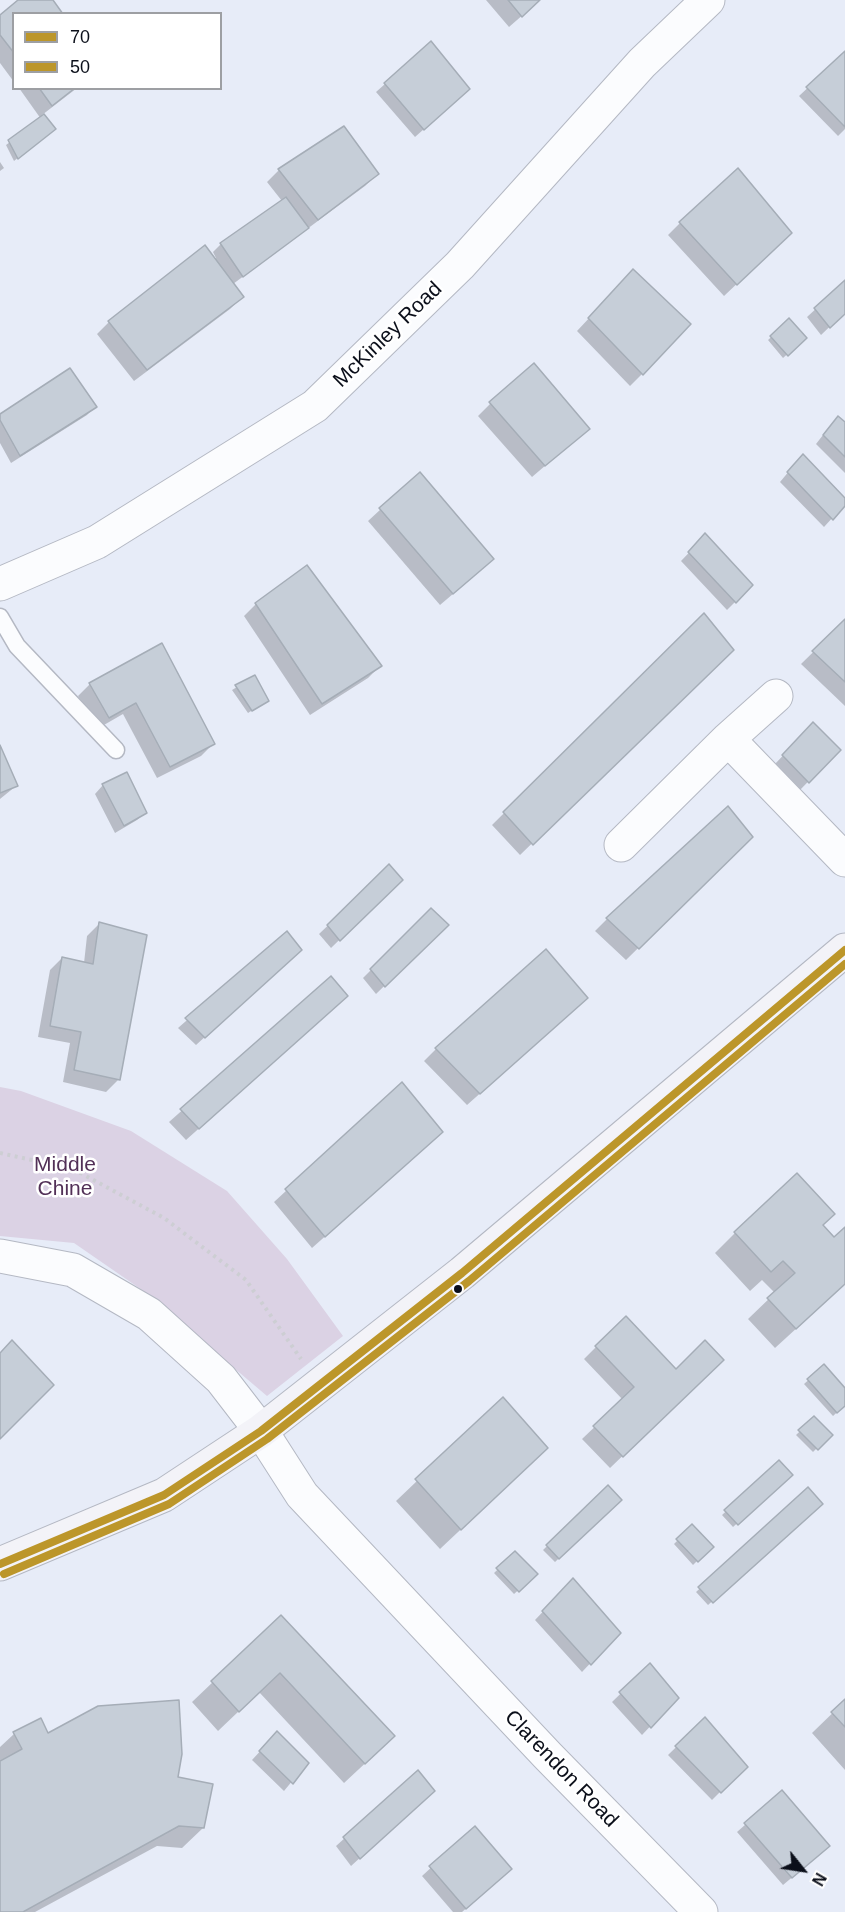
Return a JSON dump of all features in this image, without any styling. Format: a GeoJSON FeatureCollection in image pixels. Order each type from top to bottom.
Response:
{"type":"FeatureCollection","features":[{"type":"Feature","properties":{"kind":"street","name":"McKinley Road"},"geometry":{"type":"LineString","coordinates":[[0,584],[97,542],[315,406],[460,265],[642,63],[708,0]]}},
{"type":"Feature","properties":{"kind":"street"},"geometry":{"type":"LineString","coordinates":[[621,845],[776,696]]}},
{"type":"Feature","properties":{"kind":"street"},"geometry":{"type":"LineString","coordinates":[[729,739],[845,860]]}},
{"type":"Feature","properties":{"kind":"street"},"geometry":{"type":"LineString","coordinates":[[0,1564],[164,1495],[261,1431],[462,1272],[845,950]]}},
{"type":"Feature","properties":{"kind":"street","name":"Clarendon Road"},"geometry":{"type":"LineString","coordinates":[[0,1256],[73,1270],[149,1314],[221,1379],[261,1431],[302,1495],[548,1756],[701,1912]]}},
{"type":"Feature","properties":{"kind":"lane"},"geometry":{"type":"LineString","coordinates":[[0,617],[17,646],[116,750]]}},
{"type":"Feature","properties":{"kind":"path"},"geometry":{"type":"LineString","coordinates":[[0,1153],[73,1169],[164,1218],[246,1280],[306,1366]]}},
{"type":"Feature","properties":{"kind":"green space","name":"Middle Chine"},"geometry":{"type":"Polygon","coordinates":[[[0,1087],[21,1091],[131,1131],[227,1191],[287,1259],[343,1336],[267,1396],[142,1290],[74,1243],[0,1236],[0,1087]]]}},
{"type":"Feature","properties":{"kind":"building"},"geometry":{"type":"Polygon","coordinates":[[[18,0],[53,0],[62,12],[12,12],[12,50],[0,35],[0,15],[18,0]]]}},
{"type":"Feature","properties":{"kind":"building"},"geometry":{"type":"Polygon","coordinates":[[[508,0],[540,0],[522,17],[508,0]]]}},
{"type":"Feature","properties":{"kind":"building"},"geometry":{"type":"Polygon","coordinates":[[[431,41],[470,89],[424,130],[384,83],[431,41]]]}},
{"type":"Feature","properties":{"kind":"building"},"geometry":{"type":"Polygon","coordinates":[[[845,51],[845,127],[806,87],[845,51]]]}},
{"type":"Feature","properties":{"kind":"building"},"geometry":{"type":"Polygon","coordinates":[[[40,90],[72,90],[52,106],[40,90]]]}},
{"type":"Feature","properties":{"kind":"building"},"geometry":{"type":"Polygon","coordinates":[[[44,114],[56,129],[18,159],[8,140],[44,114]]]}},
{"type":"Feature","properties":{"kind":"building"},"geometry":{"type":"Polygon","coordinates":[[[344,126],[379,174],[318,220],[278,169],[344,126]]]}},
{"type":"Feature","properties":{"kind":"building"},"geometry":{"type":"Polygon","coordinates":[[[738,168],[792,233],[737,285],[679,222],[738,168]]]}},
{"type":"Feature","properties":{"kind":"building"},"geometry":{"type":"Polygon","coordinates":[[[286,197],[309,228],[243,277],[220,243],[286,197]]]}},
{"type":"Feature","properties":{"kind":"building"},"geometry":{"type":"Polygon","coordinates":[[[205,245],[244,297],[147,370],[108,321],[205,245]]]}},
{"type":"Feature","properties":{"kind":"building"},"geometry":{"type":"Polygon","coordinates":[[[633,269],[691,324],[643,375],[588,318],[633,269]]]}},
{"type":"Feature","properties":{"kind":"building"},"geometry":{"type":"Polygon","coordinates":[[[845,280],[845,314],[830,328],[814,308],[845,280]]]}},
{"type":"Feature","properties":{"kind":"building"},"geometry":{"type":"Polygon","coordinates":[[[789,318],[807,338],[788,356],[770,336],[789,318]]]}},
{"type":"Feature","properties":{"kind":"building"},"geometry":{"type":"Polygon","coordinates":[[[534,363],[590,429],[545,466],[489,402],[534,363]]]}},
{"type":"Feature","properties":{"kind":"building"},"geometry":{"type":"Polygon","coordinates":[[[70,368],[97,407],[20,456],[0,420],[0,414],[70,368]]]}},
{"type":"Feature","properties":{"kind":"building"},"geometry":{"type":"Polygon","coordinates":[[[838,416],[845,422],[845,457],[823,435],[838,416]]]}},
{"type":"Feature","properties":{"kind":"building"},"geometry":{"type":"Polygon","coordinates":[[[803,454],[845,498],[845,506],[833,520],[787,472],[803,454]]]}},
{"type":"Feature","properties":{"kind":"building"},"geometry":{"type":"Polygon","coordinates":[[[420,472],[494,559],[453,594],[379,508],[420,472]]]}},
{"type":"Feature","properties":{"kind":"building"},"geometry":{"type":"Polygon","coordinates":[[[705,533],[753,585],[736,603],[688,552],[705,533]]]}},
{"type":"Feature","properties":{"kind":"building"},"geometry":{"type":"Polygon","coordinates":[[[307,565],[382,666],[322,704],[255,603],[307,565]]]}},
{"type":"Feature","properties":{"kind":"building"},"geometry":{"type":"Polygon","coordinates":[[[704,613],[734,650],[533,845],[503,812],[704,613]]]}},
{"type":"Feature","properties":{"kind":"building"},"geometry":{"type":"Polygon","coordinates":[[[845,619],[845,682],[812,651],[845,619]]]}},
{"type":"Feature","properties":{"kind":"building"},"geometry":{"type":"Polygon","coordinates":[[[162,643],[215,744],[170,767],[136,703],[109,718],[89,683],[162,643]]]}},
{"type":"Feature","properties":{"kind":"building"},"geometry":{"type":"Polygon","coordinates":[[[255,675],[269,701],[252,711],[235,685],[255,675]]]}},
{"type":"Feature","properties":{"kind":"building"},"geometry":{"type":"Polygon","coordinates":[[[813,722],[841,750],[809,783],[782,755],[813,722]]]}},
{"type":"Feature","properties":{"kind":"building"},"geometry":{"type":"Polygon","coordinates":[[[0,745],[18,786],[0,793],[0,745]]]}},
{"type":"Feature","properties":{"kind":"building"},"geometry":{"type":"Polygon","coordinates":[[[127,772],[147,813],[124,826],[102,784],[127,772]]]}},
{"type":"Feature","properties":{"kind":"building"},"geometry":{"type":"Polygon","coordinates":[[[728,806],[753,837],[639,949],[606,918],[728,806]]]}},
{"type":"Feature","properties":{"kind":"building"},"geometry":{"type":"Polygon","coordinates":[[[389,864],[403,880],[340,941],[327,925],[389,864]]]}},
{"type":"Feature","properties":{"kind":"building"},"geometry":{"type":"Polygon","coordinates":[[[431,908],[449,925],[385,987],[370,969],[431,908]]]}},
{"type":"Feature","properties":{"kind":"building"},"geometry":{"type":"Polygon","coordinates":[[[99,922],[147,935],[120,1080],[74,1070],[81,1032],[50,1026],[62,957],[93,964],[99,922]]]}},
{"type":"Feature","properties":{"kind":"building"},"geometry":{"type":"Polygon","coordinates":[[[287,931],[302,950],[205,1038],[185,1018],[287,931]]]}},
{"type":"Feature","properties":{"kind":"building"},"geometry":{"type":"Polygon","coordinates":[[[546,949],[588,998],[480,1094],[435,1048],[546,949]]]}},
{"type":"Feature","properties":{"kind":"building"},"geometry":{"type":"Polygon","coordinates":[[[331,976],[348,996],[199,1129],[180,1109],[331,976]]]}},
{"type":"Feature","properties":{"kind":"building"},"geometry":{"type":"Polygon","coordinates":[[[402,1082],[443,1132],[325,1237],[285,1189],[402,1082]]]}},
{"type":"Feature","properties":{"kind":"building"},"geometry":{"type":"Polygon","coordinates":[[[797,1173],[835,1214],[823,1225],[834,1237],[845,1227],[845,1284],[796,1329],[767,1298],[795,1273],[783,1261],[771,1272],[734,1232],[797,1173]]]}},
{"type":"Feature","properties":{"kind":"building"},"geometry":{"type":"Polygon","coordinates":[[[626,1316],[676,1369],[705,1340],[724,1360],[623,1457],[593,1426],[634,1387],[595,1346],[626,1316]]]}},
{"type":"Feature","properties":{"kind":"building"},"geometry":{"type":"Polygon","coordinates":[[[12,1340],[54,1385],[0,1439],[0,1353],[12,1340]]]}},
{"type":"Feature","properties":{"kind":"building"},"geometry":{"type":"Polygon","coordinates":[[[824,1364],[845,1388],[845,1406],[837,1413],[807,1379],[824,1364]]]}},
{"type":"Feature","properties":{"kind":"building"},"geometry":{"type":"Polygon","coordinates":[[[503,1397],[548,1448],[461,1530],[415,1479],[503,1397]]]}},
{"type":"Feature","properties":{"kind":"building"},"geometry":{"type":"Polygon","coordinates":[[[814,1416],[833,1435],[818,1450],[798,1430],[814,1416]]]}},
{"type":"Feature","properties":{"kind":"building"},"geometry":{"type":"Polygon","coordinates":[[[779,1460],[793,1475],[738,1525],[724,1510],[779,1460]]]}},
{"type":"Feature","properties":{"kind":"building"},"geometry":{"type":"Polygon","coordinates":[[[608,1485],[622,1500],[559,1559],[546,1545],[608,1485]]]}},
{"type":"Feature","properties":{"kind":"building"},"geometry":{"type":"Polygon","coordinates":[[[808,1487],[823,1504],[713,1603],[698,1587],[808,1487]]]}},
{"type":"Feature","properties":{"kind":"building"},"geometry":{"type":"Polygon","coordinates":[[[692,1524],[714,1547],[698,1562],[676,1539],[692,1524]]]}},
{"type":"Feature","properties":{"kind":"building"},"geometry":{"type":"Polygon","coordinates":[[[515,1551],[538,1574],[519,1592],[496,1568],[515,1551]]]}},
{"type":"Feature","properties":{"kind":"building"},"geometry":{"type":"Polygon","coordinates":[[[573,1578],[621,1633],[591,1665],[542,1611],[573,1578]]]}},
{"type":"Feature","properties":{"kind":"building"},"geometry":{"type":"Polygon","coordinates":[[[281,1615],[395,1736],[365,1764],[280,1673],[239,1712],[211,1681],[281,1615]]]}},
{"type":"Feature","properties":{"kind":"building"},"geometry":{"type":"Polygon","coordinates":[[[650,1663],[679,1698],[651,1728],[619,1692],[650,1663]]]}},
{"type":"Feature","properties":{"kind":"building"},"geometry":{"type":"Polygon","coordinates":[[[845,1699],[845,1727],[831,1712],[845,1699]]]}},
{"type":"Feature","properties":{"kind":"building"},"geometry":{"type":"Polygon","coordinates":[[[179,1700],[182,1754],[178,1777],[213,1784],[204,1828],[179,1826],[23,1912],[0,1912],[0,1761],[22,1749],[13,1732],[41,1718],[48,1733],[98,1706],[179,1700]]]}},
{"type":"Feature","properties":{"kind":"building"},"geometry":{"type":"Polygon","coordinates":[[[705,1717],[748,1767],[721,1793],[675,1746],[705,1717]]]}},
{"type":"Feature","properties":{"kind":"building"},"geometry":{"type":"Polygon","coordinates":[[[277,1731],[309,1763],[293,1784],[259,1751],[277,1731]]]}},
{"type":"Feature","properties":{"kind":"building"},"geometry":{"type":"Polygon","coordinates":[[[418,1770],[435,1791],[360,1859],[343,1837],[418,1770]]]}},
{"type":"Feature","properties":{"kind":"building"},"geometry":{"type":"Polygon","coordinates":[[[782,1790],[830,1846],[792,1878],[744,1823],[782,1790]]]}},
{"type":"Feature","properties":{"kind":"building"},"geometry":{"type":"Polygon","coordinates":[[[475,1826],[512,1869],[466,1909],[429,1866],[475,1826]]]}},
{"type":"Feature","properties":{"kind":"transit line","name":"70"},"geometry":{"type":"LineString","coordinates":[[0,1564],[164,1495],[261,1431],[462,1273],[845,950]]}},
{"type":"Feature","properties":{"kind":"transit line","name":"50"},"geometry":{"type":"LineString","coordinates":[[4,1574],[169,1504],[267,1439],[469,1281],[845,964]]}}]}
